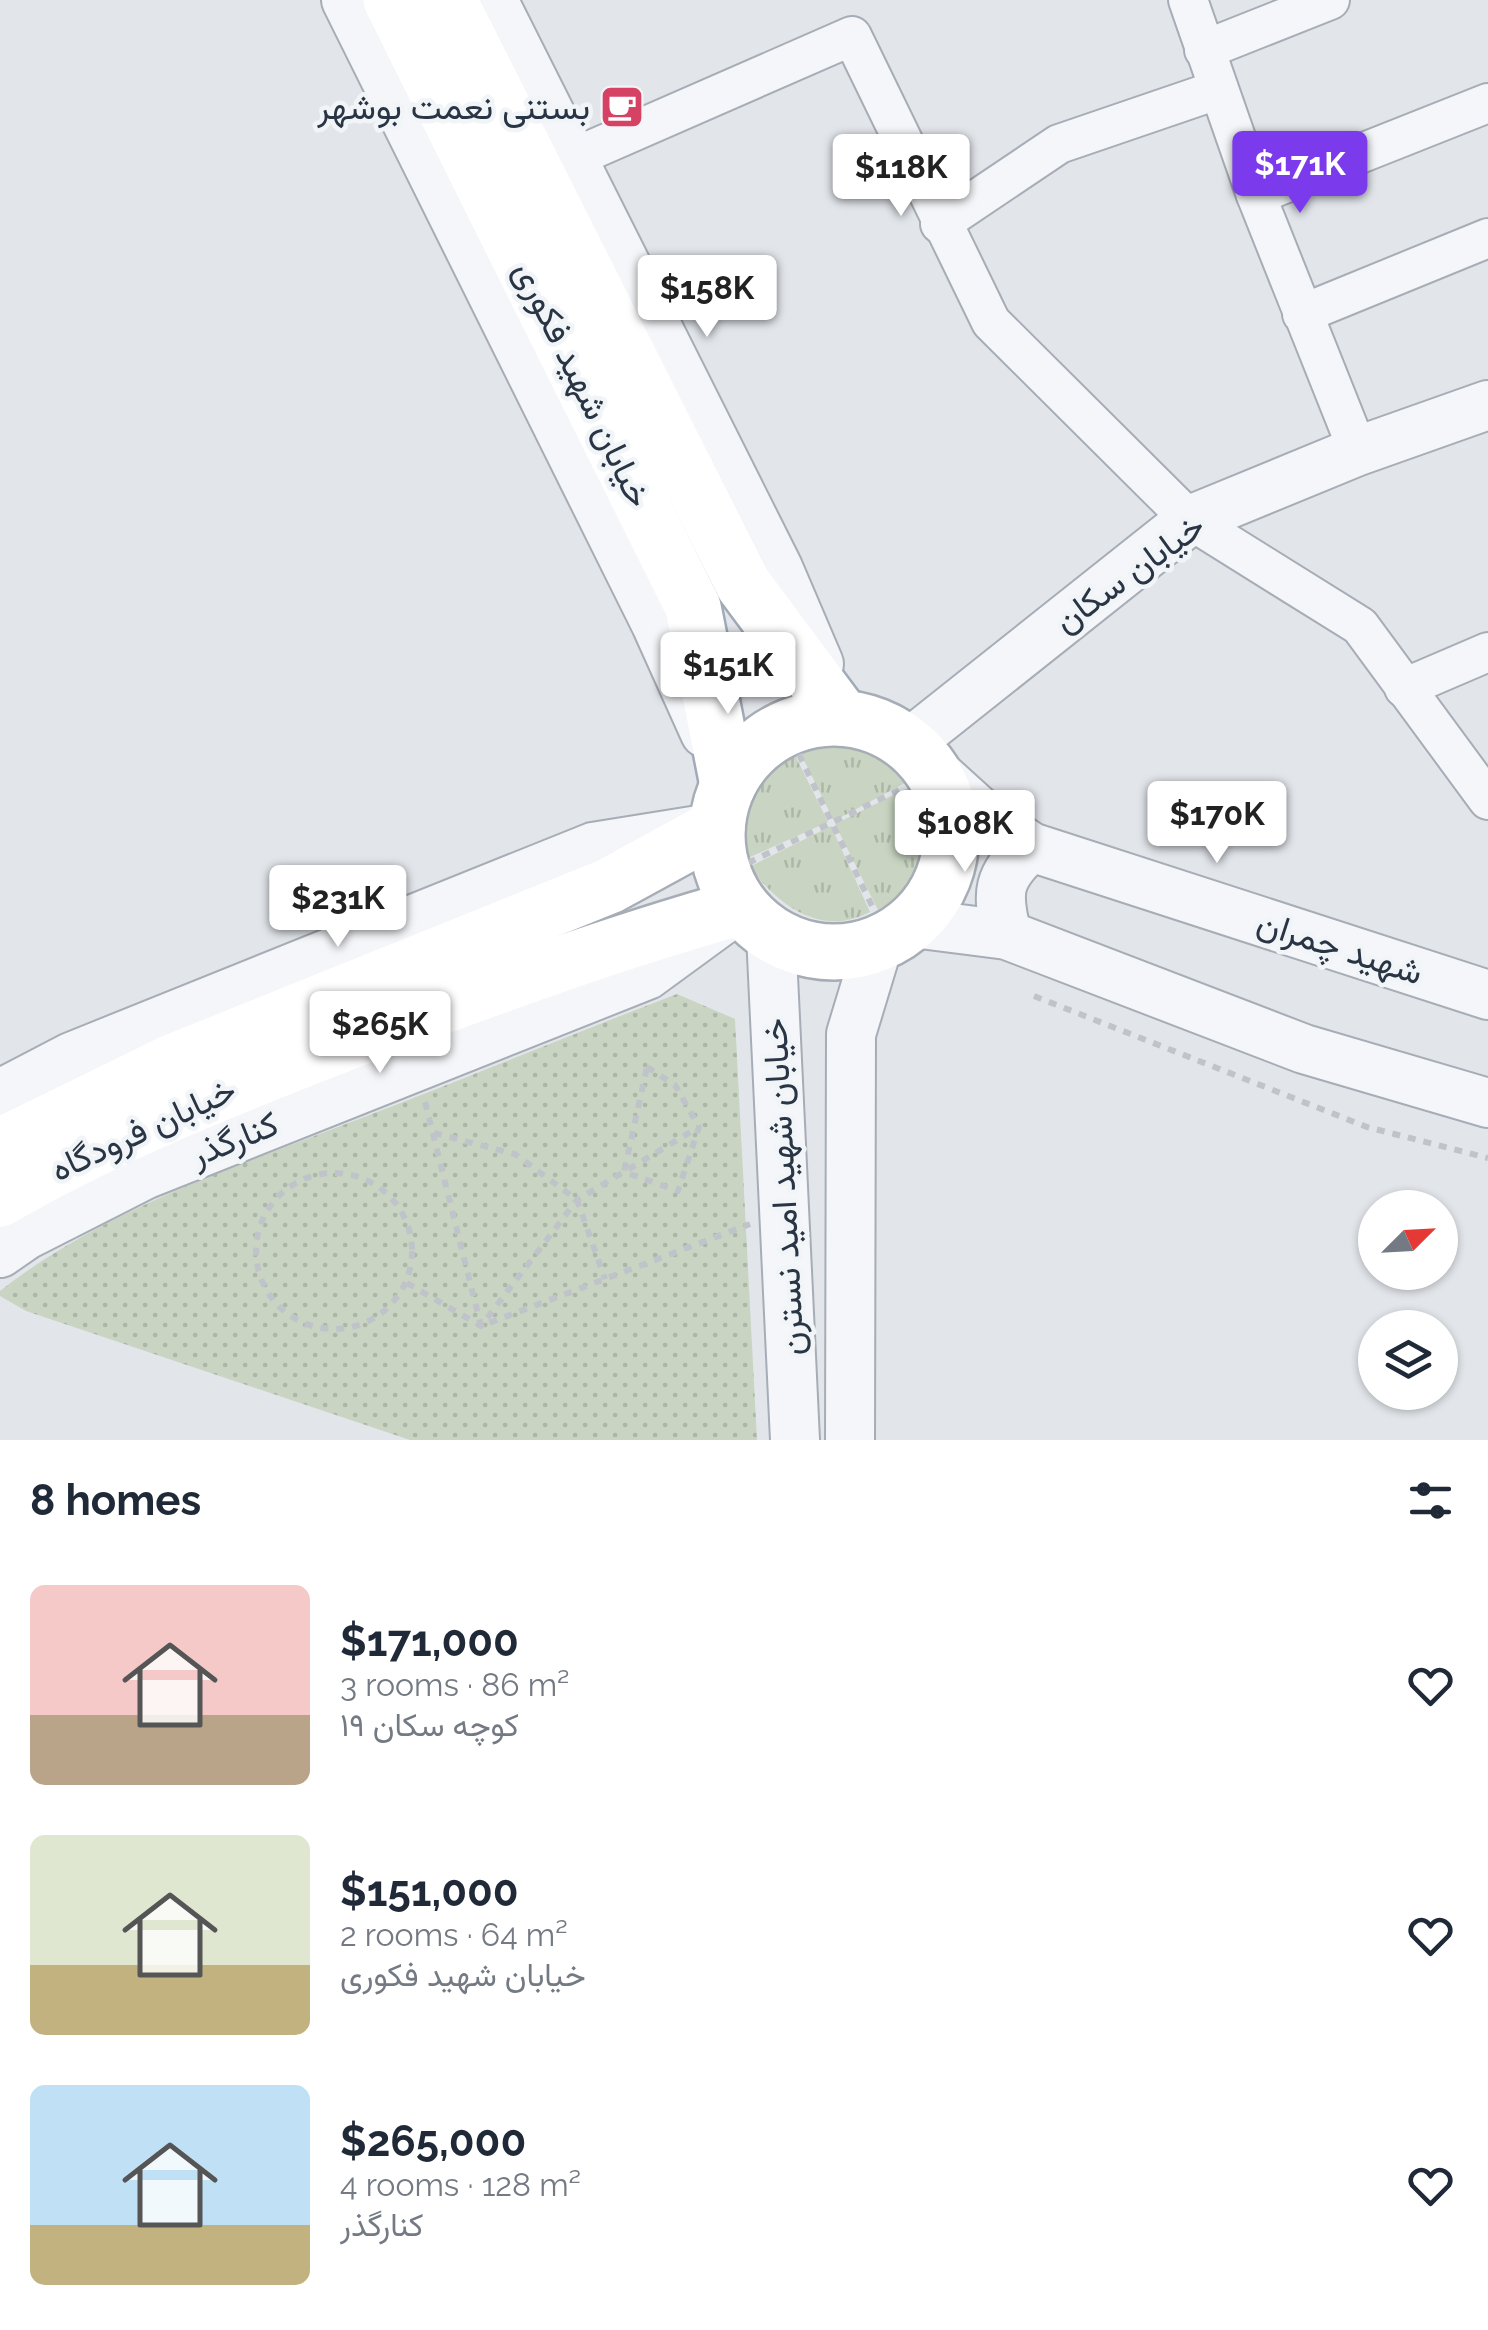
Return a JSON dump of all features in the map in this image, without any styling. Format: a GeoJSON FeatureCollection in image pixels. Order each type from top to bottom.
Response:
{"type":"FeatureCollection","features":[{"type":"Feature","properties":{"kind":"main road","name":"خیابان شهید فکوری"},"geometry":{"type":"LineString","coordinates":[[391,0],[694,607],[741,863]]}},
{"type":"Feature","properties":{"kind":"main road","name":"خیابان شهید فکوری"},"geometry":{"type":"LineString","coordinates":[[450,0],[743,584],[842,717]]}},
{"type":"Feature","properties":{"kind":"main road"},"geometry":{"type":"LineString","coordinates":[[842,717],[877,726],[948,805],[951,848],[939,889],[889,927],[830,953],[802,948],[741,863],[747,756],[774,733],[806,720],[842,717]]}},
{"type":"Feature","properties":{"kind":"main road","name":"خیابان فرودگاه"},"geometry":{"type":"LineString","coordinates":[[0,1146],[172,1062],[610,886],[741,863]]}},
{"type":"Feature","properties":{"kind":"main road","name":"خیابان فرودگاه"},"geometry":{"type":"LineString","coordinates":[[0,1199],[46,1172],[185,1106],[632,938],[741,863]]}},
{"type":"Feature","properties":{"kind":"street"},"geometry":{"type":"LineString","coordinates":[[0,1094],[71,1057],[593,847],[741,863],[656,624],[346,0]]}},
{"type":"Feature","properties":{"kind":"street"},"geometry":{"type":"LineString","coordinates":[[494,0],[778,568],[842,717]]}},
{"type":"Feature","properties":{"kind":"street"},"geometry":{"type":"LineString","coordinates":[[1188,0],[1256,195],[1358,451]]}},
{"type":"Feature","properties":{"kind":"street"},"geometry":{"type":"LineString","coordinates":[[1204,50],[1330,0]]}},
{"type":"Feature","properties":{"kind":"street"},"geometry":{"type":"LineString","coordinates":[[572,158],[852,36],[990,322],[1190,520],[1360,626],[1488,800]]}},
{"type":"Feature","properties":{"kind":"street"},"geometry":{"type":"LineString","coordinates":[[940,224],[1059,144],[1217,90]]}},
{"type":"Feature","properties":{"kind":"street"},"geometry":{"type":"LineString","coordinates":[[1256,195],[1488,103]]}},
{"type":"Feature","properties":{"kind":"street"},"geometry":{"type":"LineString","coordinates":[[1302,314],[1488,238]]}},
{"type":"Feature","properties":{"kind":"street","name":"خیابان سکان"},"geometry":{"type":"LineString","coordinates":[[912,766],[1190,520],[1358,451],[1488,404]]}},
{"type":"Feature","properties":{"kind":"street"},"geometry":{"type":"LineString","coordinates":[[1404,688],[1488,652]]}},
{"type":"Feature","properties":{"kind":"street","name":"شهید چمران"},"geometry":{"type":"LineString","coordinates":[[912,766],[1031,846],[1488,996]]}},
{"type":"Feature","properties":{"kind":"street"},"geometry":{"type":"LineString","coordinates":[[1006,936],[998,898],[1008,867],[1031,846]]}},
{"type":"Feature","properties":{"kind":"street","name":"کنارگذر"},"geometry":{"type":"LineString","coordinates":[[0,1252],[144,1175],[647,975],[741,863]]}},
{"type":"Feature","properties":{"kind":"street","name":"خیابان شهید امید نسترن"},"geometry":{"type":"LineString","coordinates":[[741,863],[784,1218],[795,1440]]}},
{"type":"Feature","properties":{"kind":"street"},"geometry":{"type":"LineString","coordinates":[[889,927],[1006,936],[1304,1049],[1488,1103]]}},
{"type":"Feature","properties":{"kind":"street","name":"خیابان شهید امید نسترن"},"geometry":{"type":"LineString","coordinates":[[850,1440],[851,1034],[889,927]]}},
{"type":"Feature","properties":{"kind":"path"},"geometry":{"type":"LineString","coordinates":[[792,740],[832,824],[889,927]]}},
{"type":"Feature","properties":{"kind":"path"},"geometry":{"type":"LineString","coordinates":[[741,863],[832,824],[912,766]]}},
{"type":"Feature","properties":{"kind":"path"},"geometry":{"type":"LineString","coordinates":[[1034,996],[1367,1126],[1488,1158]]}},
{"type":"Feature","properties":{"kind":"path"},"geometry":{"type":"LineString","coordinates":[[416,1067],[482,1326]]}},
{"type":"Feature","properties":{"kind":"path"},"geometry":{"type":"LineString","coordinates":[[648,1067],[674,1085],[698,1127],[678,1192],[624,1172],[648,1067]]}},
{"type":"Feature","properties":{"kind":"path"},"geometry":{"type":"LineString","coordinates":[[482,1326],[577,1200],[698,1127]]}},
{"type":"Feature","properties":{"kind":"path"},"geometry":{"type":"LineString","coordinates":[[432,1132],[515,1154],[577,1200],[605,1279]]}},
{"type":"Feature","properties":{"kind":"path"},"geometry":{"type":"LineString","coordinates":[[325,1171],[366,1178],[398,1204],[414,1242],[407,1283],[381,1316],[343,1330],[302,1324],[270,1298],[255,1260],[261,1219],[287,1186],[325,1171]]}},
{"type":"Feature","properties":{"kind":"path"},"geometry":{"type":"LineString","coordinates":[[482,1326],[756,1222],[784,1218]]}},
{"type":"Feature","properties":{"kind":"path"},"geometry":{"type":"LineString","coordinates":[[407,1283],[482,1326]]}},
{"type":"Feature","properties":{"kind":"green space"},"geometry":{"type":"Polygon","coordinates":[[[835,730],[879,747],[916,777],[834,821],[792,736],[835,730]]]}},
{"type":"Feature","properties":{"kind":"green space"},"geometry":{"type":"Polygon","coordinates":[[[789,743],[828,822],[748,858],[742,822],[746,792],[761,766],[789,743]]]}},
{"type":"Feature","properties":{"kind":"green space"},"geometry":{"type":"Polygon","coordinates":[[[918,783],[926,819],[921,854],[905,886],[878,910],[835,824],[918,783]]]}},
{"type":"Feature","properties":{"kind":"green space"},"geometry":{"type":"Polygon","coordinates":[[[831,826],[870,912],[852,919],[834,921],[802,914],[774,894],[749,867],[831,826]]]}},
{"type":"Feature","properties":{"kind":"green space"},"geometry":{"type":"Polygon","coordinates":[[[677,994],[735,1019],[757,1440],[410,1440],[26,1311],[0,1296],[0,1291],[41,1261],[84,1235],[175,1191],[677,994]]]}},
{"type":"Feature","properties":{"kind":"place","name":"بستنی نعمت بوشهر"},"geometry":{"type":"Point","coordinates":[622,107]}}]}
